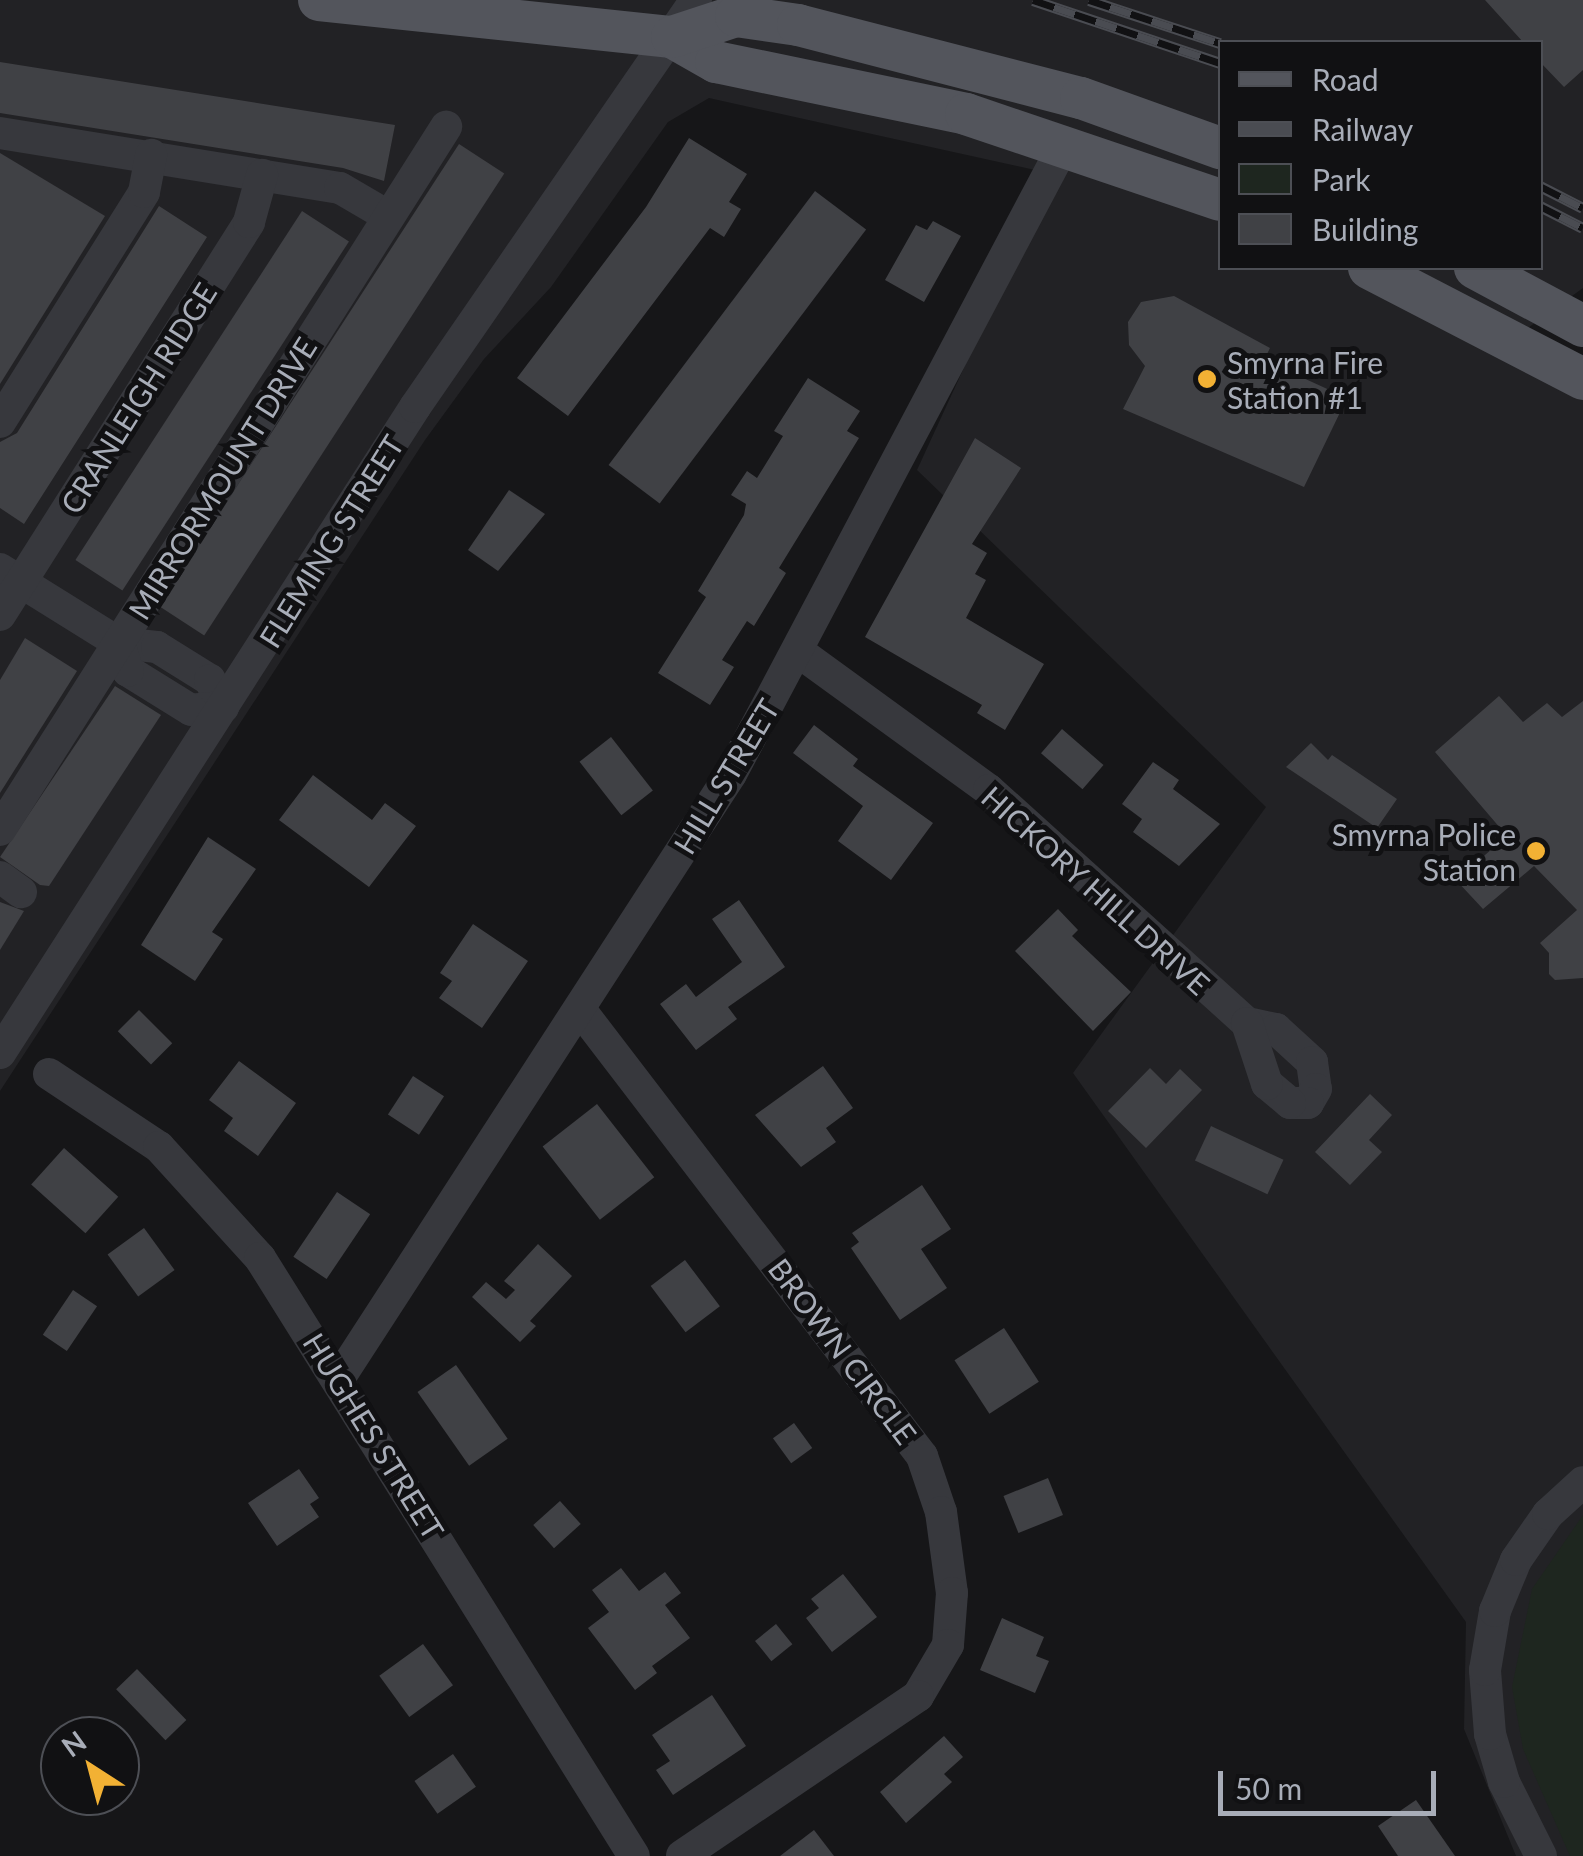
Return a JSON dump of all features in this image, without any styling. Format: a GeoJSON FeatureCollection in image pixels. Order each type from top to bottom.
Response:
{"type":"FeatureCollection","features":[{"type":"Feature","properties":{"kind":"main road"},"geometry":{"type":"LineString","coordinates":[[318,0],[672,37],[716,62],[966,114],[1065,144],[1218,199]]}},
{"type":"Feature","properties":{"kind":"main road"},"geometry":{"type":"LineString","coordinates":[[672,37],[736,16],[786,13],[1081,98],[1218,147]]}},
{"type":"Feature","properties":{"kind":"main road"},"geometry":{"type":"LineString","coordinates":[[1372,270],[1583,379]]}},
{"type":"Feature","properties":{"kind":"main road"},"geometry":{"type":"LineString","coordinates":[[1479,270],[1583,326]]}},
{"type":"Feature","properties":{"kind":"street","name":"FLEMING STREET"},"geometry":{"type":"LineString","coordinates":[[2,1045],[432,382],[696,0]]}},
{"type":"Feature","properties":{"kind":"street","name":"MIRRORMOUNT DRIVE"},"geometry":{"type":"LineString","coordinates":[[0,830],[446,127]]}},
{"type":"Feature","properties":{"kind":"street"},"geometry":{"type":"LineString","coordinates":[[0,133],[340,188],[388,216]]}},
{"type":"Feature","properties":{"kind":"street","name":"HILL STREET"},"geometry":{"type":"LineString","coordinates":[[338,1380],[582,1012],[798,652],[1065,144]]}},
{"type":"Feature","properties":{"kind":"street"},"geometry":{"type":"LineString","coordinates":[[0,422],[144,192],[151,155]]}},
{"type":"Feature","properties":{"kind":"street","name":"CRANLEIGH RIDGE"},"geometry":{"type":"LineString","coordinates":[[0,615],[11,576],[249,222],[262,175]]}},
{"type":"Feature","properties":{"kind":"street"},"geometry":{"type":"LineString","coordinates":[[11,576],[119,643],[128,671],[191,710],[223,706]]}},
{"type":"Feature","properties":{"kind":"street","name":"HICKORY HILL DRIVE"},"geometry":{"type":"LineString","coordinates":[[798,652],[988,790],[1247,1023]]}},
{"type":"Feature","properties":{"kind":"street","name":"BROWN CIRCLE"},"geometry":{"type":"LineString","coordinates":[[582,1012],[922,1456],[940,1512],[952,1593],[948,1645],[918,1696],[682,1856]]}},
{"type":"Feature","properties":{"kind":"street","name":"HUGHES STREET"},"geometry":{"type":"LineString","coordinates":[[49,1074],[126,1123],[194,1178],[260,1258],[634,1856]]}},
{"type":"Feature","properties":{"kind":"street"},"geometry":{"type":"LineString","coordinates":[[1541,1856],[1504,1782],[1490,1734],[1485,1670],[1495,1611],[1516,1560],[1548,1514],[1583,1482]]}},
{"type":"Feature","properties":{"kind":"shaded area"},"geometry":{"type":"Polygon","coordinates":[[[0,0],[1583,0],[1583,288],[1500,348],[1583,374],[1583,1856],[1516,1856],[1464,1729],[1466,1622],[1073,1073],[1266,807],[917,470],[1053,174],[709,98],[668,122],[551,287],[484,359],[425,440],[0,1091],[0,0]]]}},
{"type":"Feature","properties":{"kind":"green space"},"geometry":{"type":"Polygon","coordinates":[[[1583,1515],[1583,1856],[1570,1856],[1523,1749],[1512,1687],[1532,1589],[1583,1515]]]}},
{"type":"Feature","properties":{"kind":"building"},"geometry":{"type":"Polygon","coordinates":[[[1485,0],[1583,0],[1583,70],[1564,87],[1543,65],[1543,40],[1521,40],[1485,0]]]}},
{"type":"Feature","properties":{"kind":"building"},"geometry":{"type":"Polygon","coordinates":[[[0,62],[395,125],[384,181],[343,168],[0,113],[0,62]]]}},
{"type":"Feature","properties":{"kind":"building"},"geometry":{"type":"Polygon","coordinates":[[[689,138],[747,174],[729,202],[741,209],[724,237],[710,228],[568,416],[517,378],[646,207],[689,138]]]}},
{"type":"Feature","properties":{"kind":"building"},"geometry":{"type":"Polygon","coordinates":[[[459,144],[504,173],[204,636],[159,606],[459,144]]]}},
{"type":"Feature","properties":{"kind":"building"},"geometry":{"type":"Polygon","coordinates":[[[0,153],[105,216],[0,384],[0,153]]]}},
{"type":"Feature","properties":{"kind":"building"},"geometry":{"type":"Polygon","coordinates":[[[815,191],[866,230],[660,503],[609,465],[815,191]]]}},
{"type":"Feature","properties":{"kind":"building"},"geometry":{"type":"Polygon","coordinates":[[[159,206],[207,237],[24,524],[0,508],[0,442],[17,433],[159,206]]]}},
{"type":"Feature","properties":{"kind":"building"},"geometry":{"type":"Polygon","coordinates":[[[302,211],[349,241],[122,590],[75,560],[302,211]]]}},
{"type":"Feature","properties":{"kind":"building"},"geometry":{"type":"Polygon","coordinates":[[[933,221],[961,236],[924,302],[885,280],[916,225],[927,230],[933,221]]]}},
{"type":"Feature","properties":{"kind":"building"},"geometry":{"type":"Polygon","coordinates":[[[1174,296],[1270,348],[1264,360],[1347,398],[1304,487],[1123,409],[1145,366],[1129,345],[1128,322],[1141,302],[1174,296]]]}},
{"type":"Feature","properties":{"kind":"building"},"geometry":{"type":"Polygon","coordinates":[[[808,378],[860,411],[847,431],[859,438],[779,568],[786,573],[754,626],[747,621],[722,660],[734,667],[710,705],[658,673],[706,597],[698,591],[744,515],[746,504],[731,495],[747,471],[757,478],[783,436],[774,431],[808,378]]]}},
{"type":"Feature","properties":{"kind":"building"},"geometry":{"type":"Polygon","coordinates":[[[975,438],[1021,468],[972,544],[987,553],[975,574],[986,580],[966,618],[1044,664],[1005,730],[977,713],[982,705],[865,637],[975,438]]]}},
{"type":"Feature","properties":{"kind":"building"},"geometry":{"type":"Polygon","coordinates":[[[509,490],[545,514],[498,571],[468,550],[509,490]]]}},
{"type":"Feature","properties":{"kind":"building"},"geometry":{"type":"Polygon","coordinates":[[[25,638],[77,671],[0,793],[0,680],[25,638]]]}},
{"type":"Feature","properties":{"kind":"building"},"geometry":{"type":"Polygon","coordinates":[[[115,686],[161,715],[49,886],[40,885],[0,857],[115,686]]]}},
{"type":"Feature","properties":{"kind":"building","name":"Smyrna Police Station"},"geometry":{"type":"Polygon","coordinates":[[[1499,696],[1523,722],[1547,703],[1562,717],[1583,701],[1583,978],[1555,980],[1549,974],[1549,953],[1540,943],[1577,910],[1534,866],[1483,909],[1456,880],[1507,836],[1435,752],[1499,696]]]}},
{"type":"Feature","properties":{"kind":"building"},"geometry":{"type":"Polygon","coordinates":[[[814,725],[858,759],[853,766],[933,823],[891,880],[838,841],[863,806],[793,753],[814,725]]]}},
{"type":"Feature","properties":{"kind":"building"},"geometry":{"type":"Polygon","coordinates":[[[1062,729],[1104,765],[1083,789],[1041,753],[1062,729]]]}},
{"type":"Feature","properties":{"kind":"building"},"geometry":{"type":"Polygon","coordinates":[[[611,737],[653,791],[621,815],[579,762],[611,737]]]}},
{"type":"Feature","properties":{"kind":"building"},"geometry":{"type":"Polygon","coordinates":[[[1311,743],[1328,760],[1332,755],[1397,799],[1377,828],[1286,767],[1311,743]]]}},
{"type":"Feature","properties":{"kind":"building"},"geometry":{"type":"Polygon","coordinates":[[[1153,762],[1179,780],[1173,789],[1220,824],[1179,866],[1133,832],[1142,819],[1122,804],[1153,762]]]}},
{"type":"Feature","properties":{"kind":"building"},"geometry":{"type":"Polygon","coordinates":[[[313,775],[372,820],[385,803],[416,826],[369,887],[279,820],[313,775]]]}},
{"type":"Feature","properties":{"kind":"building"},"geometry":{"type":"Polygon","coordinates":[[[208,837],[256,869],[212,932],[223,939],[195,981],[141,945],[208,837]]]}},
{"type":"Feature","properties":{"kind":"building"},"geometry":{"type":"Polygon","coordinates":[[[739,900],[785,967],[728,1007],[737,1019],[696,1050],[660,1004],[686,984],[696,997],[742,962],[712,919],[739,900]]]}},
{"type":"Feature","properties":{"kind":"building"},"geometry":{"type":"Polygon","coordinates":[[[0,902],[24,911],[0,950],[0,902]]]}},
{"type":"Feature","properties":{"kind":"building"},"geometry":{"type":"Polygon","coordinates":[[[1058,909],[1078,930],[1072,936],[1131,992],[1093,1031],[1015,951],[1058,909]]]}},
{"type":"Feature","properties":{"kind":"building"},"geometry":{"type":"Polygon","coordinates":[[[473,924],[528,961],[482,1028],[439,998],[452,981],[440,973],[473,924]]]}},
{"type":"Feature","properties":{"kind":"building"},"geometry":{"type":"Polygon","coordinates":[[[139,1010],[172,1043],[151,1064],[118,1031],[139,1010]]]}},
{"type":"Feature","properties":{"kind":"building"},"geometry":{"type":"Polygon","coordinates":[[[239,1061],[296,1103],[258,1156],[224,1131],[233,1118],[209,1100],[239,1061]]]}},
{"type":"Feature","properties":{"kind":"building"},"geometry":{"type":"Polygon","coordinates":[[[823,1066],[853,1108],[826,1128],[836,1142],[801,1167],[755,1115],[823,1066]]]}},
{"type":"Feature","properties":{"kind":"building"},"geometry":{"type":"Polygon","coordinates":[[[1150,1068],[1166,1084],[1180,1069],[1202,1090],[1146,1148],[1108,1111],[1150,1068]]]}},
{"type":"Feature","properties":{"kind":"building"},"geometry":{"type":"Polygon","coordinates":[[[413,1076],[444,1096],[419,1135],[388,1115],[413,1076]]]}},
{"type":"Feature","properties":{"kind":"building"},"geometry":{"type":"Polygon","coordinates":[[[1370,1094],[1392,1115],[1369,1140],[1382,1152],[1350,1185],[1315,1152],[1370,1094]]]}},
{"type":"Feature","properties":{"kind":"building"},"geometry":{"type":"Polygon","coordinates":[[[597,1104],[654,1177],[600,1220],[543,1146],[597,1104]]]}},
{"type":"Feature","properties":{"kind":"building"},"geometry":{"type":"Polygon","coordinates":[[[1211,1126],[1284,1160],[1267,1194],[1195,1160],[1211,1126]]]}},
{"type":"Feature","properties":{"kind":"building"},"geometry":{"type":"Polygon","coordinates":[[[64,1148],[118,1197],[85,1233],[31,1184],[64,1148]]]}},
{"type":"Feature","properties":{"kind":"building"},"geometry":{"type":"Polygon","coordinates":[[[922,1185],[951,1229],[921,1249],[947,1288],[900,1320],[851,1248],[859,1242],[852,1233],[922,1185]]]}},
{"type":"Feature","properties":{"kind":"building"},"geometry":{"type":"Polygon","coordinates":[[[337,1192],[370,1214],[327,1279],[293,1257],[337,1192]]]}},
{"type":"Feature","properties":{"kind":"building"},"geometry":{"type":"Polygon","coordinates":[[[144,1228],[175,1270],[138,1297],[108,1254],[144,1228]]]}},
{"type":"Feature","properties":{"kind":"building"},"geometry":{"type":"Polygon","coordinates":[[[538,1244],[572,1276],[530,1321],[536,1326],[520,1342],[472,1297],[486,1282],[506,1299],[515,1290],[504,1281],[538,1244]]]}},
{"type":"Feature","properties":{"kind":"building"},"geometry":{"type":"Polygon","coordinates":[[[685,1260],[720,1306],[686,1332],[651,1286],[685,1260]]]}},
{"type":"Feature","properties":{"kind":"building"},"geometry":{"type":"Polygon","coordinates":[[[73,1290],[97,1306],[67,1351],[43,1335],[73,1290]]]}},
{"type":"Feature","properties":{"kind":"building"},"geometry":{"type":"Polygon","coordinates":[[[1004,1328],[1039,1382],[989,1414],[955,1360],[1004,1328]]]}},
{"type":"Feature","properties":{"kind":"building"},"geometry":{"type":"Polygon","coordinates":[[[456,1365],[508,1439],[469,1466],[417,1392],[456,1365]]]}},
{"type":"Feature","properties":{"kind":"building"},"geometry":{"type":"Polygon","coordinates":[[[794,1423],[812,1448],[791,1463],[773,1438],[794,1423]]]}},
{"type":"Feature","properties":{"kind":"building"},"geometry":{"type":"Polygon","coordinates":[[[299,1469],[319,1498],[310,1504],[319,1517],[277,1546],[248,1503],[299,1469]]]}},
{"type":"Feature","properties":{"kind":"building"},"geometry":{"type":"Polygon","coordinates":[[[1048,1478],[1063,1515],[1018,1533],[1003,1496],[1048,1478]]]}},
{"type":"Feature","properties":{"kind":"building"},"geometry":{"type":"Polygon","coordinates":[[[560,1501],[581,1524],[554,1548],[533,1525],[560,1501]]]}},
{"type":"Feature","properties":{"kind":"building"},"geometry":{"type":"Polygon","coordinates":[[[621,1568],[639,1591],[665,1572],[681,1593],[665,1605],[690,1638],[652,1666],[657,1673],[635,1690],[588,1628],[609,1612],[592,1590],[621,1568]]]}},
{"type":"Feature","properties":{"kind":"building"},"geometry":{"type":"Polygon","coordinates":[[[843,1574],[877,1617],[832,1652],[806,1618],[819,1608],[811,1599],[843,1574]]]}},
{"type":"Feature","properties":{"kind":"building"},"geometry":{"type":"Polygon","coordinates":[[[1002,1618],[1044,1637],[1036,1656],[1049,1661],[1035,1693],[980,1670],[1002,1618]]]}},
{"type":"Feature","properties":{"kind":"building"},"geometry":{"type":"Polygon","coordinates":[[[776,1624],[792,1644],[771,1661],[755,1641],[776,1624]]]}},
{"type":"Feature","properties":{"kind":"building"},"geometry":{"type":"Polygon","coordinates":[[[423,1644],[453,1685],[409,1717],[379,1676],[423,1644]]]}},
{"type":"Feature","properties":{"kind":"building"},"geometry":{"type":"Polygon","coordinates":[[[137,1669],[186,1720],[165,1740],[116,1689],[137,1669]]]}},
{"type":"Feature","properties":{"kind":"building"},"geometry":{"type":"Polygon","coordinates":[[[712,1695],[746,1746],[673,1795],[656,1770],[670,1761],[652,1735],[712,1695]]]}},
{"type":"Feature","properties":{"kind":"building"},"geometry":{"type":"Polygon","coordinates":[[[944,1736],[963,1757],[944,1774],[952,1782],[906,1823],[880,1792],[944,1736]]]}},
{"type":"Feature","properties":{"kind":"building"},"geometry":{"type":"Polygon","coordinates":[[[453,1754],[476,1787],[437,1814],[414,1781],[453,1754]]]}},
{"type":"Feature","properties":{"kind":"building"},"geometry":{"type":"Polygon","coordinates":[[[1416,1800],[1455,1856],[1398,1856],[1378,1826],[1416,1800]]]}},
{"type":"Feature","properties":{"kind":"building"},"geometry":{"type":"Polygon","coordinates":[[[814,1830],[834,1856],[780,1856],[814,1830]]]}},
{"type":"Feature","properties":{"kind":"railway"},"geometry":{"type":"LineString","coordinates":[[1033,0],[1218,62]]}},
{"type":"Feature","properties":{"kind":"railway"},"geometry":{"type":"LineString","coordinates":[[1089,0],[1218,42]]}},
{"type":"Feature","properties":{"kind":"railway"},"geometry":{"type":"LineString","coordinates":[[1543,188],[1583,208]]}},
{"type":"Feature","properties":{"kind":"railway"},"geometry":{"type":"LineString","coordinates":[[1543,208],[1583,228]]}},
{"type":"Feature","properties":{"kind":"place","name":"Smyrna Fire Station #1"},"geometry":{"type":"Point","coordinates":[1207,379]}},
{"type":"Feature","properties":{"kind":"place","name":"Smyrna Police Station"},"geometry":{"type":"Point","coordinates":[1536,851]}}]}
